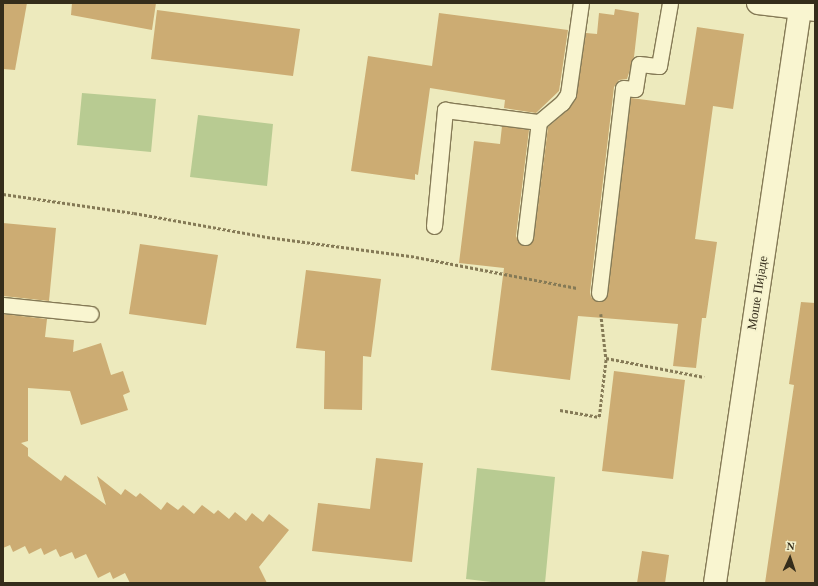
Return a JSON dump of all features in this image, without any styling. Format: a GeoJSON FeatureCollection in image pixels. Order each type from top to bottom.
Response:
{"type":"FeatureCollection","features":[{"type":"Feature","properties":{"kind":"street"},"geometry":{"type":"LineString","coordinates":[[758,3],[805,7]]}},
{"type":"Feature","properties":{"kind":"street","name":"Моше Пијаде"},"geometry":{"type":"LineString","coordinates":[[715,583],[805,7]]}},
{"type":"Feature","properties":{"kind":"lane"},"geometry":{"type":"LineString","coordinates":[[525,237],[539,122],[562,103],[568,94],[581,3]]}},
{"type":"Feature","properties":{"kind":"lane"},"geometry":{"type":"LineString","coordinates":[[599,293],[623,88],[635,90],[639,64],[659,66],[670,3]]}},
{"type":"Feature","properties":{"kind":"lane"},"geometry":{"type":"LineString","coordinates":[[434,226],[445,110],[539,122]]}},
{"type":"Feature","properties":{"kind":"lane"},"geometry":{"type":"LineString","coordinates":[[3,305],[91,314]]}},
{"type":"Feature","properties":{"kind":"path"},"geometry":{"type":"LineString","coordinates":[[3,194],[134,212],[267,237],[416,257],[599,293],[606,358],[599,417],[560,410]]}},
{"type":"Feature","properties":{"kind":"path"},"geometry":{"type":"LineString","coordinates":[[606,358],[704,378]]}},
{"type":"Feature","properties":{"kind":"green space"},"geometry":{"type":"Polygon","coordinates":[[[82,93],[156,99],[151,152],[77,145],[82,93]]]}},
{"type":"Feature","properties":{"kind":"green space"},"geometry":{"type":"Polygon","coordinates":[[[198,115],[273,124],[267,186],[190,177],[198,115]]]}},
{"type":"Feature","properties":{"kind":"green space"},"geometry":{"type":"Polygon","coordinates":[[[477,468],[555,477],[545,583],[500,583],[466,579],[477,468]]]}},
{"type":"Feature","properties":{"kind":"building"},"geometry":{"type":"Polygon","coordinates":[[[3,3],[27,3],[15,70],[3,69],[3,3]]]}},
{"type":"Feature","properties":{"kind":"building"},"geometry":{"type":"Polygon","coordinates":[[[72,3],[156,3],[152,30],[71,15],[72,3]]]}},
{"type":"Feature","properties":{"kind":"building"},"geometry":{"type":"Polygon","coordinates":[[[615,9],[639,13],[634,57],[627,79],[619,80],[614,87],[590,292],[591,297],[598,302],[603,301],[608,294],[631,98],[685,105],[697,27],[744,34],[733,109],[713,106],[695,239],[717,242],[706,318],[702,318],[696,368],[673,366],[678,324],[578,316],[570,380],[491,370],[504,268],[459,263],[474,141],[500,144],[502,126],[529,130],[516,236],[520,244],[529,245],[534,238],[548,127],[568,110],[576,99],[586,33],[597,34],[599,13],[614,15],[615,9]]]}},
{"type":"Feature","properties":{"kind":"building"},"geometry":{"type":"Polygon","coordinates":[[[157,10],[300,29],[293,76],[151,59],[157,10]]]}},
{"type":"Feature","properties":{"kind":"building"},"geometry":{"type":"Polygon","coordinates":[[[439,13],[568,30],[559,91],[536,113],[504,108],[505,100],[430,88],[418,175],[415,174],[415,180],[351,171],[368,56],[432,66],[439,13]]]}},
{"type":"Feature","properties":{"kind":"building"},"geometry":{"type":"Polygon","coordinates":[[[3,223],[56,228],[49,301],[3,296],[3,223]]]}},
{"type":"Feature","properties":{"kind":"building"},"geometry":{"type":"Polygon","coordinates":[[[140,244],[218,255],[206,325],[129,314],[140,244]]]}},
{"type":"Feature","properties":{"kind":"building"},"geometry":{"type":"Polygon","coordinates":[[[306,270],[381,279],[371,357],[363,356],[362,410],[324,409],[325,351],[296,348],[306,270]]]}},
{"type":"Feature","properties":{"kind":"building"},"geometry":{"type":"Polygon","coordinates":[[[801,302],[815,303],[815,583],[765,583],[794,385],[789,384],[801,302]]]}},
{"type":"Feature","properties":{"kind":"building"},"geometry":{"type":"Polygon","coordinates":[[[3,314],[47,319],[45,337],[74,340],[73,352],[101,343],[111,375],[123,371],[130,392],[123,395],[128,410],[81,425],[70,391],[28,388],[28,441],[21,443],[28,448],[28,456],[61,481],[65,475],[106,505],[97,476],[121,495],[125,489],[136,497],[140,493],[161,510],[167,502],[178,510],[183,505],[194,514],[202,505],[214,514],[218,510],[229,519],[235,512],[246,521],[252,513],[263,522],[269,514],[289,530],[259,567],[267,583],[130,583],[125,573],[113,579],[110,572],[98,578],[86,554],[75,559],[72,552],[60,557],[56,549],[44,555],[41,548],[29,554],[25,546],[13,552],[10,545],[3,548],[3,314]]]}},
{"type":"Feature","properties":{"kind":"building"},"geometry":{"type":"Polygon","coordinates":[[[614,371],[685,380],[673,479],[602,471],[614,371]]]}},
{"type":"Feature","properties":{"kind":"building"},"geometry":{"type":"Polygon","coordinates":[[[376,458],[423,463],[412,562],[312,551],[318,503],[370,509],[376,458]]]}},
{"type":"Feature","properties":{"kind":"building"},"geometry":{"type":"Polygon","coordinates":[[[642,551],[669,555],[665,583],[637,583],[642,551]]]}}]}
